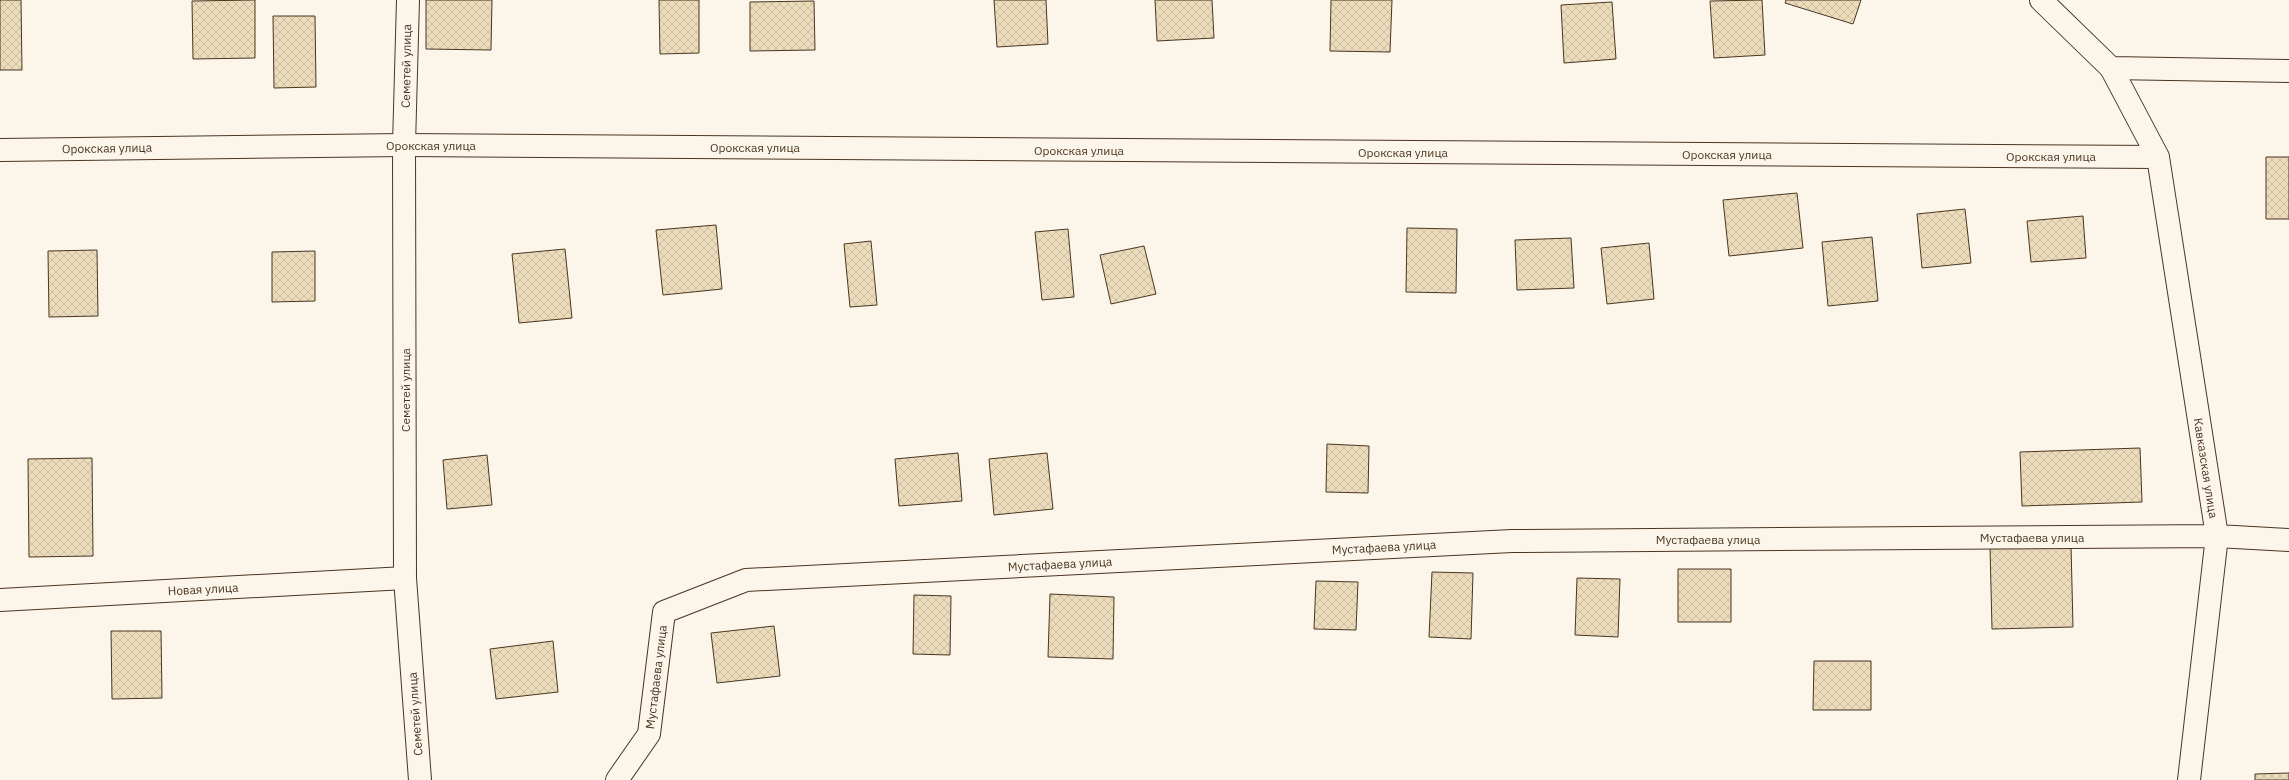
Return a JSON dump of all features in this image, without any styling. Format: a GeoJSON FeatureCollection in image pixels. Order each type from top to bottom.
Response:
{"type":"FeatureCollection","features":[{"type":"Feature","properties":{"kind":"street","name":"Семетей улица"},"geometry":{"type":"LineString","coordinates":[[408,0],[404,145],[405,578],[420,780]]}},
{"type":"Feature","properties":{"kind":"street"},"geometry":{"type":"LineString","coordinates":[[2041,0],[2111,68],[2289,71]]}},
{"type":"Feature","properties":{"kind":"street","name":"Кавказская улица"},"geometry":{"type":"LineString","coordinates":[[2111,68],[2158,157],[2217,536],[2189,780]]}},
{"type":"Feature","properties":{"kind":"street","name":"Орокская улица"},"geometry":{"type":"LineString","coordinates":[[0,150],[404,145],[2158,157]]}},
{"type":"Feature","properties":{"kind":"street","name":"Мустафаева улица"},"geometry":{"type":"LineString","coordinates":[[617,780],[649,734],[664,612],[746,580],[1512,541],[2217,536],[2289,540]]}},
{"type":"Feature","properties":{"kind":"street","name":"Новая улица"},"geometry":{"type":"LineString","coordinates":[[0,600],[405,578]]}},
{"type":"Feature","properties":{"kind":"building"},"geometry":{"type":"Polygon","coordinates":[[[0,0],[21,0],[22,70],[0,70],[0,0]]]}},
{"type":"Feature","properties":{"kind":"building"},"geometry":{"type":"Polygon","coordinates":[[[255,0],[255,58],[193,59],[192,1],[255,0]]]}},
{"type":"Feature","properties":{"kind":"building"},"geometry":{"type":"Polygon","coordinates":[[[426,0],[492,0],[491,50],[426,49],[426,0]]]}},
{"type":"Feature","properties":{"kind":"building"},"geometry":{"type":"Polygon","coordinates":[[[659,0],[699,0],[699,53],[660,54],[659,0]]]}},
{"type":"Feature","properties":{"kind":"building"},"geometry":{"type":"Polygon","coordinates":[[[994,0],[1046,0],[1048,44],[997,47],[994,0]]]}},
{"type":"Feature","properties":{"kind":"building"},"geometry":{"type":"Polygon","coordinates":[[[1155,0],[1212,0],[1214,38],[1157,41],[1155,0]]]}},
{"type":"Feature","properties":{"kind":"building"},"geometry":{"type":"Polygon","coordinates":[[[1331,0],[1392,0],[1390,52],[1330,51],[1331,0]]]}},
{"type":"Feature","properties":{"kind":"building"},"geometry":{"type":"Polygon","coordinates":[[[1762,0],[1765,55],[1714,58],[1710,1],[1762,0]]]}},
{"type":"Feature","properties":{"kind":"building"},"geometry":{"type":"Polygon","coordinates":[[[1786,0],[1861,0],[1853,24],[1785,3],[1786,0]]]}},
{"type":"Feature","properties":{"kind":"building"},"geometry":{"type":"Polygon","coordinates":[[[814,1],[815,50],[750,51],[750,2],[814,1]]]}},
{"type":"Feature","properties":{"kind":"building"},"geometry":{"type":"Polygon","coordinates":[[[1612,2],[1616,59],[1564,63],[1561,5],[1612,2]]]}},
{"type":"Feature","properties":{"kind":"building"},"geometry":{"type":"Polygon","coordinates":[[[273,16],[315,16],[316,87],[274,88],[273,16]]]}},
{"type":"Feature","properties":{"kind":"building"},"geometry":{"type":"Polygon","coordinates":[[[2266,157],[2289,157],[2289,219],[2266,219],[2266,157]]]}},
{"type":"Feature","properties":{"kind":"building"},"geometry":{"type":"Polygon","coordinates":[[[1797,193],[1803,248],[1729,256],[1723,200],[1797,193]]]}},
{"type":"Feature","properties":{"kind":"building"},"geometry":{"type":"Polygon","coordinates":[[[1965,209],[1971,263],[1922,268],[1917,214],[1965,209]]]}},
{"type":"Feature","properties":{"kind":"building"},"geometry":{"type":"Polygon","coordinates":[[[2083,216],[2086,258],[2031,262],[2027,221],[2083,216]]]}},
{"type":"Feature","properties":{"kind":"building"},"geometry":{"type":"Polygon","coordinates":[[[716,225],[722,289],[663,295],[656,230],[716,225]]]}},
{"type":"Feature","properties":{"kind":"building"},"geometry":{"type":"Polygon","coordinates":[[[1407,228],[1457,229],[1456,293],[1406,292],[1407,228]]]}},
{"type":"Feature","properties":{"kind":"building"},"geometry":{"type":"Polygon","coordinates":[[[1068,229],[1074,297],[1042,300],[1035,232],[1068,229]]]}},
{"type":"Feature","properties":{"kind":"building"},"geometry":{"type":"Polygon","coordinates":[[[1872,237],[1878,301],[1828,306],[1822,242],[1872,237]]]}},
{"type":"Feature","properties":{"kind":"building"},"geometry":{"type":"Polygon","coordinates":[[[1571,238],[1574,288],[1517,290],[1515,240],[1571,238]]]}},
{"type":"Feature","properties":{"kind":"building"},"geometry":{"type":"Polygon","coordinates":[[[871,241],[877,305],[850,307],[844,244],[871,241]]]}},
{"type":"Feature","properties":{"kind":"building"},"geometry":{"type":"Polygon","coordinates":[[[1649,243],[1654,299],[1607,304],[1601,248],[1649,243]]]}},
{"type":"Feature","properties":{"kind":"building"},"geometry":{"type":"Polygon","coordinates":[[[1144,246],[1156,294],[1111,304],[1100,255],[1144,246]]]}},
{"type":"Feature","properties":{"kind":"building"},"geometry":{"type":"Polygon","coordinates":[[[565,249],[572,318],[519,323],[512,254],[565,249]]]}},
{"type":"Feature","properties":{"kind":"building"},"geometry":{"type":"Polygon","coordinates":[[[97,250],[98,316],[49,317],[48,251],[97,250]]]}},
{"type":"Feature","properties":{"kind":"building"},"geometry":{"type":"Polygon","coordinates":[[[315,251],[315,301],[272,302],[272,252],[315,251]]]}},
{"type":"Feature","properties":{"kind":"building"},"geometry":{"type":"Polygon","coordinates":[[[1327,444],[1369,446],[1368,493],[1326,492],[1327,444]]]}},
{"type":"Feature","properties":{"kind":"building"},"geometry":{"type":"Polygon","coordinates":[[[2140,448],[2142,502],[2022,506],[2020,452],[2140,448]]]}},
{"type":"Feature","properties":{"kind":"building"},"geometry":{"type":"Polygon","coordinates":[[[958,453],[962,501],[899,506],[895,459],[958,453]]]}},
{"type":"Feature","properties":{"kind":"building"},"geometry":{"type":"Polygon","coordinates":[[[1047,453],[1053,509],[994,515],[989,459],[1047,453]]]}},
{"type":"Feature","properties":{"kind":"building"},"geometry":{"type":"Polygon","coordinates":[[[487,455],[492,505],[447,509],[443,460],[487,455]]]}},
{"type":"Feature","properties":{"kind":"building"},"geometry":{"type":"Polygon","coordinates":[[[92,458],[93,556],[29,557],[28,459],[92,458]]]}},
{"type":"Feature","properties":{"kind":"building"},"geometry":{"type":"Polygon","coordinates":[[[2071,545],[2073,627],[1992,629],[1990,547],[2071,545]]]}},
{"type":"Feature","properties":{"kind":"building"},"geometry":{"type":"Polygon","coordinates":[[[1678,569],[1731,569],[1731,622],[1678,622],[1678,569]]]}},
{"type":"Feature","properties":{"kind":"building"},"geometry":{"type":"Polygon","coordinates":[[[1432,572],[1473,573],[1471,639],[1429,637],[1432,572]]]}},
{"type":"Feature","properties":{"kind":"building"},"geometry":{"type":"Polygon","coordinates":[[[1577,578],[1620,579],[1618,637],[1575,635],[1577,578]]]}},
{"type":"Feature","properties":{"kind":"building"},"geometry":{"type":"Polygon","coordinates":[[[1316,581],[1358,582],[1356,630],[1314,629],[1316,581]]]}},
{"type":"Feature","properties":{"kind":"building"},"geometry":{"type":"Polygon","coordinates":[[[1050,594],[1114,597],[1113,659],[1048,657],[1050,594]]]}},
{"type":"Feature","properties":{"kind":"building"},"geometry":{"type":"Polygon","coordinates":[[[914,595],[951,596],[950,655],[913,654],[914,595]]]}},
{"type":"Feature","properties":{"kind":"building"},"geometry":{"type":"Polygon","coordinates":[[[774,626],[780,676],[717,683],[711,633],[774,626]]]}},
{"type":"Feature","properties":{"kind":"building"},"geometry":{"type":"Polygon","coordinates":[[[111,631],[161,631],[162,698],[112,699],[111,631]]]}},
{"type":"Feature","properties":{"kind":"building"},"geometry":{"type":"Polygon","coordinates":[[[553,641],[558,692],[496,699],[490,649],[553,641]]]}},
{"type":"Feature","properties":{"kind":"building"},"geometry":{"type":"Polygon","coordinates":[[[1814,661],[1871,661],[1871,710],[1813,710],[1814,661]]]}},
{"type":"Feature","properties":{"kind":"building"},"geometry":{"type":"Polygon","coordinates":[[[2289,773],[2289,780],[2255,780],[2255,774],[2289,773]]]}}]}
